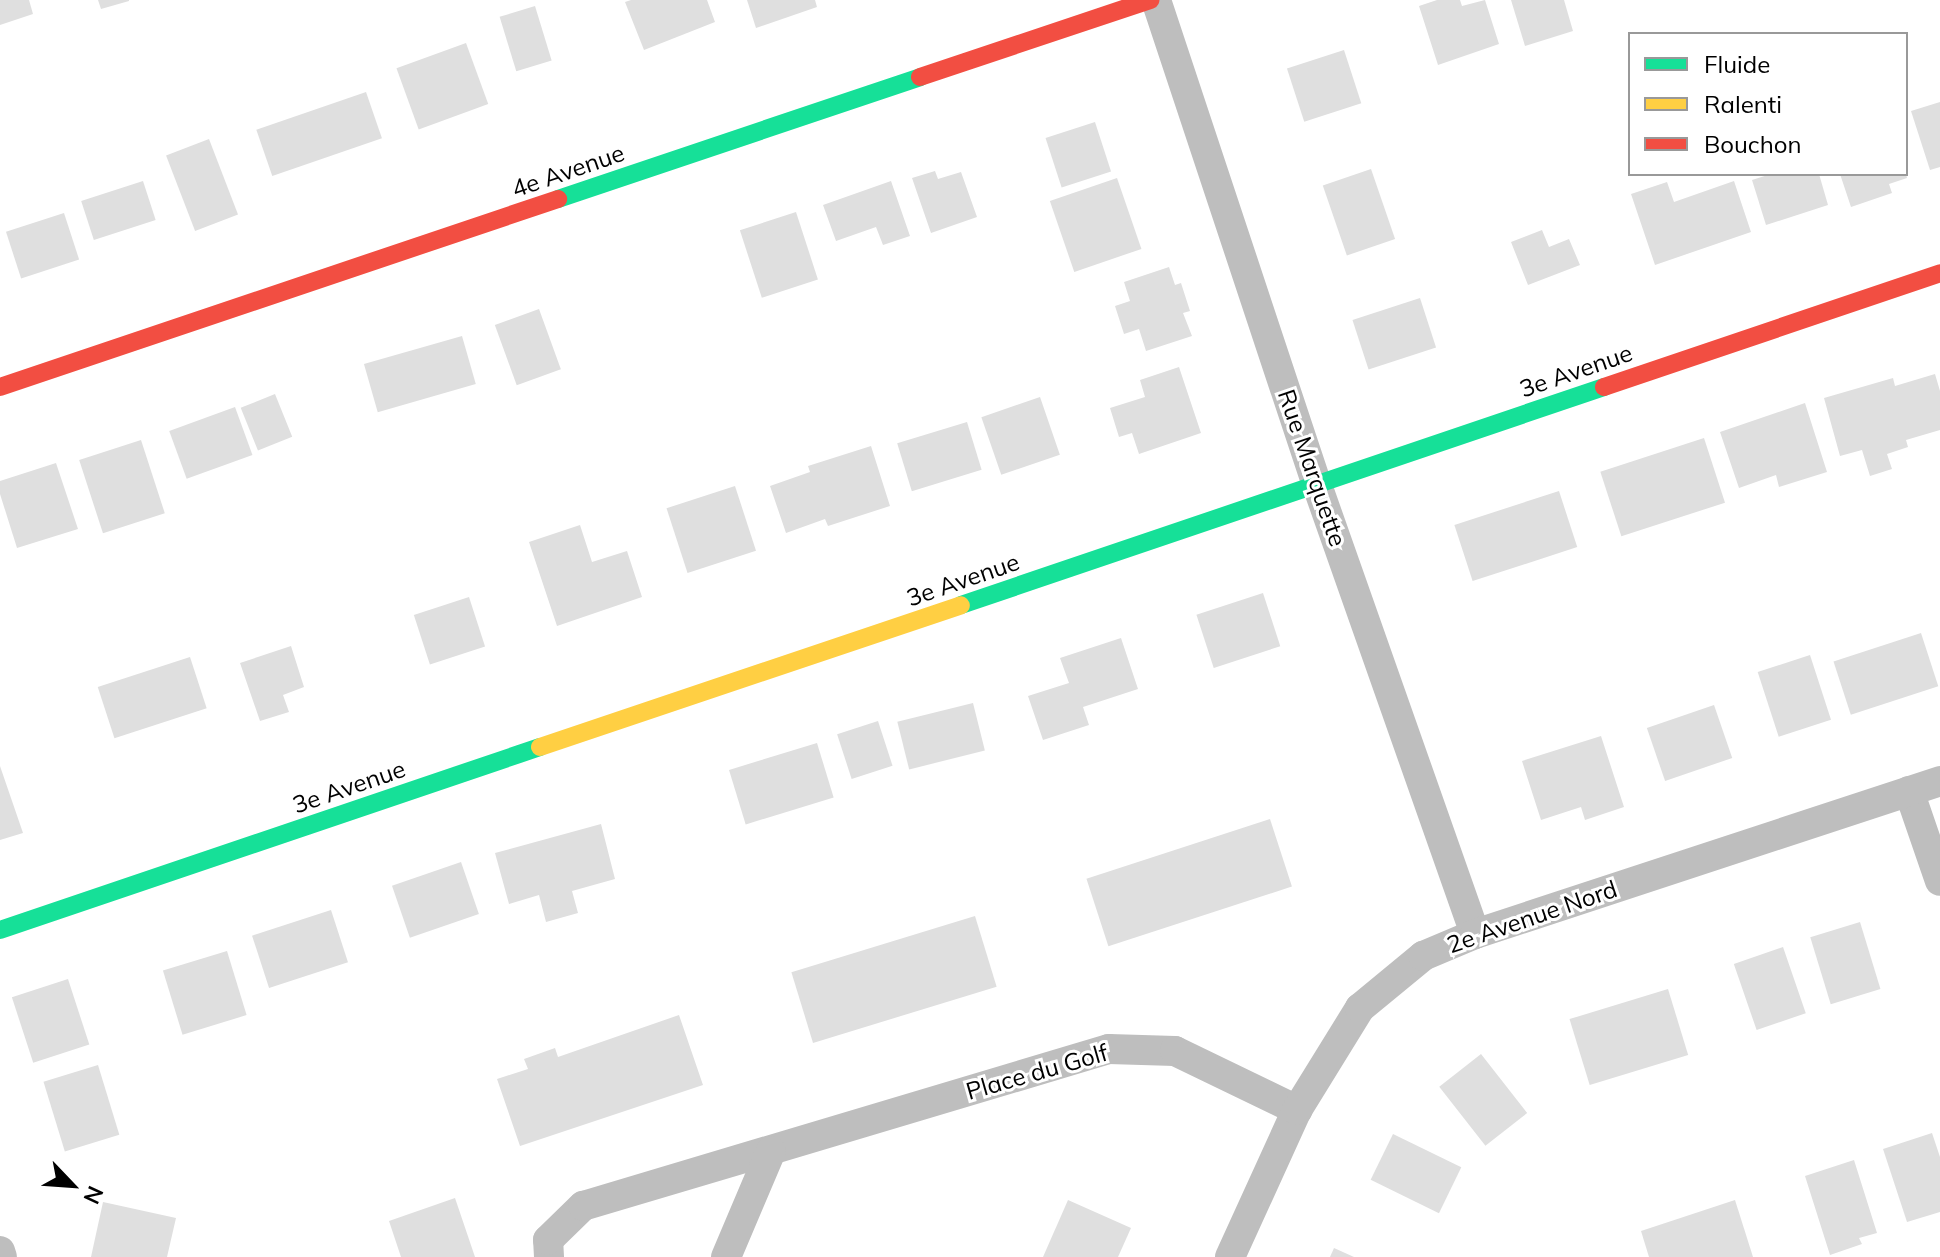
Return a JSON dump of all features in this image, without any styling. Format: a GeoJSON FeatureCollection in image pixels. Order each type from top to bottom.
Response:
{"type":"FeatureCollection","features":[{"type":"Feature","properties":{"kind":"street","name":"4e Avenue"},"geometry":{"type":"LineString","coordinates":[[0,387],[1153,0]]}},
{"type":"Feature","properties":{"kind":"street","name":"Rue Marquette"},"geometry":{"type":"LineString","coordinates":[[1153,0],[1317,485],[1475,934]]}},
{"type":"Feature","properties":{"kind":"street","name":"3e Avenue"},"geometry":{"type":"LineString","coordinates":[[0,930],[1940,273]]}},
{"type":"Feature","properties":{"kind":"street","name":"2e Avenue Nord"},"geometry":{"type":"LineString","coordinates":[[1230,1257],[1297,1110],[1360,1008],[1423,956],[1475,934],[1940,781]]}},
{"type":"Feature","properties":{"kind":"street"},"geometry":{"type":"LineString","coordinates":[[1909,791],[1940,881]]}},
{"type":"Feature","properties":{"kind":"street","name":"Place du Golf"},"geometry":{"type":"LineString","coordinates":[[549,1257],[548,1240],[583,1206],[1109,1049],[1175,1051],[1297,1110]]}},
{"type":"Feature","properties":{"kind":"street"},"geometry":{"type":"LineString","coordinates":[[726,1257],[771,1151]]}},
{"type":"Feature","properties":{"kind":"street"},"geometry":{"type":"LineString","coordinates":[[0,1251],[2,1257]]}},
{"type":"Feature","properties":{"kind":"building"},"geometry":{"type":"Polygon","coordinates":[[[0,0],[29,0],[33,14],[0,25],[0,0]]]}},
{"type":"Feature","properties":{"kind":"building"},"geometry":{"type":"Polygon","coordinates":[[[98,0],[129,0],[129,1],[101,9],[98,0]]]}},
{"type":"Feature","properties":{"kind":"building"},"geometry":{"type":"Polygon","coordinates":[[[707,0],[715,22],[644,50],[625,2],[707,0]]]}},
{"type":"Feature","properties":{"kind":"building"},"geometry":{"type":"Polygon","coordinates":[[[747,0],[815,0],[817,7],[756,28],[747,0]]]}},
{"type":"Feature","properties":{"kind":"building"},"geometry":{"type":"Polygon","coordinates":[[[1437,0],[1460,0],[1462,6],[1485,0],[1499,44],[1438,65],[1419,6],[1437,0]]]}},
{"type":"Feature","properties":{"kind":"building"},"geometry":{"type":"Polygon","coordinates":[[[1511,0],[1564,0],[1573,31],[1525,46],[1511,0]]]}},
{"type":"Feature","properties":{"kind":"building"},"geometry":{"type":"Polygon","coordinates":[[[535,6],[552,61],[516,71],[500,17],[535,6]]]}},
{"type":"Feature","properties":{"kind":"building"},"geometry":{"type":"Polygon","coordinates":[[[466,43],[488,104],[419,129],[396,68],[466,43]]]}},
{"type":"Feature","properties":{"kind":"building"},"geometry":{"type":"Polygon","coordinates":[[[1344,50],[1361,103],[1304,122],[1287,69],[1344,50]]]}},
{"type":"Feature","properties":{"kind":"building"},"geometry":{"type":"Polygon","coordinates":[[[366,92],[382,138],[272,176],[256,130],[366,92]]]}},
{"type":"Feature","properties":{"kind":"building"},"geometry":{"type":"Polygon","coordinates":[[[1940,102],[1940,167],[1930,170],[1911,111],[1940,102]]]}},
{"type":"Feature","properties":{"kind":"building"},"geometry":{"type":"Polygon","coordinates":[[[1095,122],[1111,171],[1062,188],[1046,138],[1095,122]]]}},
{"type":"Feature","properties":{"kind":"building"},"geometry":{"type":"Polygon","coordinates":[[[209,139],[238,215],[195,231],[166,155],[209,139]]]}},
{"type":"Feature","properties":{"kind":"building"},"geometry":{"type":"Polygon","coordinates":[[[1371,169],[1395,239],[1347,256],[1323,186],[1371,169]]]}},
{"type":"Feature","properties":{"kind":"building"},"geometry":{"type":"Polygon","coordinates":[[[935,171],[938,179],[961,172],[977,217],[931,233],[912,178],[935,171]]]}},
{"type":"Feature","properties":{"kind":"building"},"geometry":{"type":"Polygon","coordinates":[[[1765,176],[1820,176],[1828,205],[1766,225],[1752,180],[1765,176]]]}},
{"type":"Feature","properties":{"kind":"building"},"geometry":{"type":"Polygon","coordinates":[[[1841,176],[1906,176],[1889,184],[1892,193],[1851,207],[1841,176]]]}},
{"type":"Feature","properties":{"kind":"building"},"geometry":{"type":"Polygon","coordinates":[[[1117,178],[1141,249],[1074,272],[1050,201],[1117,178]]]}},
{"type":"Feature","properties":{"kind":"building"},"geometry":{"type":"Polygon","coordinates":[[[143,181],[156,220],[94,240],[81,201],[143,181]]]}},
{"type":"Feature","properties":{"kind":"building"},"geometry":{"type":"Polygon","coordinates":[[[891,181],[910,236],[883,245],[876,227],[836,241],[823,205],[891,181]]]}},
{"type":"Feature","properties":{"kind":"building"},"geometry":{"type":"Polygon","coordinates":[[[1734,181],[1751,232],[1655,265],[1631,194],[1667,182],[1674,202],[1734,181]]]}},
{"type":"Feature","properties":{"kind":"building"},"geometry":{"type":"Polygon","coordinates":[[[796,212],[818,280],[762,298],[740,230],[796,212]]]}},
{"type":"Feature","properties":{"kind":"building"},"geometry":{"type":"Polygon","coordinates":[[[64,213],[79,260],[21,278],[6,232],[64,213]]]}},
{"type":"Feature","properties":{"kind":"building"},"geometry":{"type":"Polygon","coordinates":[[[1542,230],[1549,247],[1569,239],[1580,265],[1528,285],[1511,242],[1542,230]]]}},
{"type":"Feature","properties":{"kind":"building"},"geometry":{"type":"Polygon","coordinates":[[[1169,267],[1175,285],[1181,283],[1190,311],[1183,313],[1192,336],[1146,351],[1139,329],[1124,334],[1115,306],[1130,301],[1124,282],[1169,267]]]}},
{"type":"Feature","properties":{"kind":"building"},"geometry":{"type":"Polygon","coordinates":[[[1420,298],[1436,347],[1369,369],[1352,320],[1420,298]]]}},
{"type":"Feature","properties":{"kind":"building"},"geometry":{"type":"Polygon","coordinates":[[[539,309],[561,369],[517,385],[495,325],[539,309]]]}},
{"type":"Feature","properties":{"kind":"building"},"geometry":{"type":"Polygon","coordinates":[[[462,336],[476,384],[378,412],[364,364],[462,336]]]}},
{"type":"Feature","properties":{"kind":"building"},"geometry":{"type":"Polygon","coordinates":[[[1179,367],[1201,433],[1139,454],[1132,433],[1119,437],[1110,408],[1145,397],[1140,380],[1179,367]]]}},
{"type":"Feature","properties":{"kind":"building"},"geometry":{"type":"Polygon","coordinates":[[[1935,374],[1940,391],[1940,430],[1906,440],[1908,447],[1887,454],[1892,469],[1870,476],[1862,450],[1840,456],[1824,398],[1893,378],[1895,386],[1935,374]]]}},
{"type":"Feature","properties":{"kind":"building"},"geometry":{"type":"Polygon","coordinates":[[[275,394],[292,437],[258,451],[241,408],[275,394]]]}},
{"type":"Feature","properties":{"kind":"building"},"geometry":{"type":"Polygon","coordinates":[[[1040,397],[1060,455],[1001,475],[981,417],[1040,397]]]}},
{"type":"Feature","properties":{"kind":"building"},"geometry":{"type":"Polygon","coordinates":[[[1805,403],[1827,472],[1779,487],[1776,475],[1739,488],[1720,432],[1805,403]]]}},
{"type":"Feature","properties":{"kind":"building"},"geometry":{"type":"Polygon","coordinates":[[[235,407],[252,455],[187,479],[169,431],[235,407]]]}},
{"type":"Feature","properties":{"kind":"building"},"geometry":{"type":"Polygon","coordinates":[[[967,422],[982,470],[912,491],[897,443],[967,422]]]}},
{"type":"Feature","properties":{"kind":"building"},"geometry":{"type":"Polygon","coordinates":[[[1704,438],[1725,503],[1621,536],[1600,472],[1704,438]]]}},
{"type":"Feature","properties":{"kind":"building"},"geometry":{"type":"Polygon","coordinates":[[[141,440],[165,513],[103,533],[79,460],[141,440]]]}},
{"type":"Feature","properties":{"kind":"building"},"geometry":{"type":"Polygon","coordinates":[[[871,446],[890,506],[828,526],[825,519],[786,533],[770,486],[810,472],[808,466],[871,446]]]}},
{"type":"Feature","properties":{"kind":"building"},"geometry":{"type":"Polygon","coordinates":[[[56,463],[78,529],[17,548],[0,494],[0,481],[56,463]]]}},
{"type":"Feature","properties":{"kind":"building"},"geometry":{"type":"Polygon","coordinates":[[[735,486],[756,551],[688,573],[667,508],[735,486]]]}},
{"type":"Feature","properties":{"kind":"building"},"geometry":{"type":"Polygon","coordinates":[[[1559,491],[1577,547],[1473,581],[1454,525],[1559,491]]]}},
{"type":"Feature","properties":{"kind":"building"},"geometry":{"type":"Polygon","coordinates":[[[580,525],[592,562],[627,551],[642,597],[557,626],[529,542],[580,525]]]}},
{"type":"Feature","properties":{"kind":"building"},"geometry":{"type":"Polygon","coordinates":[[[1263,593],[1280,646],[1214,668],[1196,615],[1263,593]]]}},
{"type":"Feature","properties":{"kind":"building"},"geometry":{"type":"Polygon","coordinates":[[[469,597],[485,646],[430,664],[414,615],[469,597]]]}},
{"type":"Feature","properties":{"kind":"building"},"geometry":{"type":"Polygon","coordinates":[[[1921,633],[1938,686],[1851,715],[1834,661],[1921,633]]]}},
{"type":"Feature","properties":{"kind":"building"},"geometry":{"type":"Polygon","coordinates":[[[1121,638],[1138,689],[1083,707],[1089,725],[1043,740],[1028,696],[1069,683],[1060,658],[1121,638]]]}},
{"type":"Feature","properties":{"kind":"building"},"geometry":{"type":"Polygon","coordinates":[[[291,646],[304,687],[283,695],[289,712],[260,721],[240,663],[291,646]]]}},
{"type":"Feature","properties":{"kind":"building"},"geometry":{"type":"Polygon","coordinates":[[[1810,655],[1831,720],[1779,737],[1758,672],[1810,655]]]}},
{"type":"Feature","properties":{"kind":"building"},"geometry":{"type":"Polygon","coordinates":[[[190,657],[207,708],[114,738],[98,687],[190,657]]]}},
{"type":"Feature","properties":{"kind":"building"},"geometry":{"type":"Polygon","coordinates":[[[973,703],[985,751],[909,769],[897,722],[973,703]]]}},
{"type":"Feature","properties":{"kind":"building"},"geometry":{"type":"Polygon","coordinates":[[[1714,705],[1732,758],[1665,781],[1647,728],[1714,705]]]}},
{"type":"Feature","properties":{"kind":"building"},"geometry":{"type":"Polygon","coordinates":[[[878,721],[893,766],[852,779],[837,734],[878,721]]]}},
{"type":"Feature","properties":{"kind":"building"},"geometry":{"type":"Polygon","coordinates":[[[1601,736],[1624,807],[1585,820],[1581,807],[1541,820],[1522,761],[1601,736]]]}},
{"type":"Feature","properties":{"kind":"building"},"geometry":{"type":"Polygon","coordinates":[[[817,743],[834,798],[746,824],[729,770],[817,743]]]}},
{"type":"Feature","properties":{"kind":"building"},"geometry":{"type":"Polygon","coordinates":[[[0,766],[23,833],[0,840],[0,766]]]}},
{"type":"Feature","properties":{"kind":"building"},"geometry":{"type":"Polygon","coordinates":[[[1270,819],[1292,887],[1108,946],[1086,879],[1270,819]]]}},
{"type":"Feature","properties":{"kind":"building"},"geometry":{"type":"Polygon","coordinates":[[[601,824],[615,879],[572,891],[578,913],[546,922],[539,895],[509,904],[495,853],[601,824]]]}},
{"type":"Feature","properties":{"kind":"building"},"geometry":{"type":"Polygon","coordinates":[[[461,862],[479,914],[410,938],[392,886],[461,862]]]}},
{"type":"Feature","properties":{"kind":"building"},"geometry":{"type":"Polygon","coordinates":[[[331,910],[348,962],[269,988],[252,936],[331,910]]]}},
{"type":"Feature","properties":{"kind":"building"},"geometry":{"type":"Polygon","coordinates":[[[975,916],[997,987],[813,1043],[791,972],[975,916]]]}},
{"type":"Feature","properties":{"kind":"building"},"geometry":{"type":"Polygon","coordinates":[[[1860,922],[1880,989],[1831,1004],[1810,937],[1860,922]]]}},
{"type":"Feature","properties":{"kind":"building"},"geometry":{"type":"Polygon","coordinates":[[[1783,947],[1806,1013],[1757,1030],[1734,964],[1783,947]]]}},
{"type":"Feature","properties":{"kind":"building"},"geometry":{"type":"Polygon","coordinates":[[[227,951],[247,1015],[183,1035],[163,971],[227,951]]]}},
{"type":"Feature","properties":{"kind":"building"},"geometry":{"type":"Polygon","coordinates":[[[68,979],[89,1045],[33,1063],[12,997],[68,979]]]}},
{"type":"Feature","properties":{"kind":"building"},"geometry":{"type":"Polygon","coordinates":[[[1668,989],[1688,1055],[1590,1085],[1570,1019],[1668,989]]]}},
{"type":"Feature","properties":{"kind":"building"},"geometry":{"type":"Polygon","coordinates":[[[679,1015],[703,1085],[520,1146],[497,1079],[528,1069],[524,1059],[555,1048],[558,1057],[679,1015]]]}},
{"type":"Feature","properties":{"kind":"building"},"geometry":{"type":"Polygon","coordinates":[[[1481,1054],[1527,1113],[1485,1146],[1439,1087],[1481,1054]]]}},
{"type":"Feature","properties":{"kind":"building"},"geometry":{"type":"Polygon","coordinates":[[[98,1065],[119,1135],[65,1151],[43,1082],[98,1065]]]}},
{"type":"Feature","properties":{"kind":"building"},"geometry":{"type":"Polygon","coordinates":[[[1932,1133],[1940,1157],[1940,1212],[1907,1222],[1883,1149],[1932,1133]]]}},
{"type":"Feature","properties":{"kind":"building"},"geometry":{"type":"Polygon","coordinates":[[[1393,1134],[1461,1167],[1439,1213],[1371,1180],[1393,1134]]]}},
{"type":"Feature","properties":{"kind":"building"},"geometry":{"type":"Polygon","coordinates":[[[1854,1160],[1877,1233],[1859,1238],[1862,1244],[1830,1255],[1805,1176],[1854,1160]]]}},
{"type":"Feature","properties":{"kind":"building"},"geometry":{"type":"Polygon","coordinates":[[[455,1198],[475,1257],[401,1257],[389,1221],[455,1198]]]}},
{"type":"Feature","properties":{"kind":"building"},"geometry":{"type":"Polygon","coordinates":[[[1068,1200],[1131,1228],[1118,1257],[1043,1257],[1068,1200]]]}},
{"type":"Feature","properties":{"kind":"building"},"geometry":{"type":"Polygon","coordinates":[[[1735,1200],[1753,1257],[1649,1257],[1641,1231],[1735,1200]]]}},
{"type":"Feature","properties":{"kind":"building"},"geometry":{"type":"Polygon","coordinates":[[[103,1202],[176,1218],[167,1257],[91,1257],[103,1202]]]}},
{"type":"Feature","properties":{"kind":"building"},"geometry":{"type":"Polygon","coordinates":[[[1334,1248],[1354,1257],[1330,1257],[1334,1248]]]}},
{"type":"Feature","properties":{"kind":"traffic: fast"},"geometry":{"type":"LineString","coordinates":[[558,199],[920,77]]}},
{"type":"Feature","properties":{"kind":"traffic: fast"},"geometry":{"type":"LineString","coordinates":[[961,605],[1604,387]]}},
{"type":"Feature","properties":{"kind":"traffic: fast"},"geometry":{"type":"LineString","coordinates":[[0,930],[540,747]]}},
{"type":"Feature","properties":{"kind":"traffic: slow"},"geometry":{"type":"LineString","coordinates":[[540,747],[961,605]]}},
{"type":"Feature","properties":{"kind":"traffic: jam"},"geometry":{"type":"LineString","coordinates":[[920,77],[1150,0]]}},
{"type":"Feature","properties":{"kind":"traffic: jam"},"geometry":{"type":"LineString","coordinates":[[0,387],[558,199]]}},
{"type":"Feature","properties":{"kind":"traffic: jam"},"geometry":{"type":"LineString","coordinates":[[1604,387],[1940,273]]}}]}
